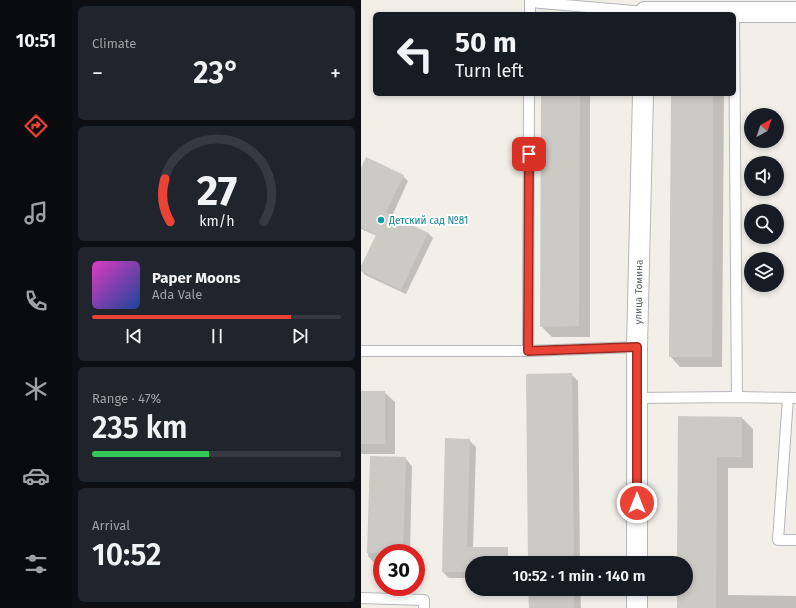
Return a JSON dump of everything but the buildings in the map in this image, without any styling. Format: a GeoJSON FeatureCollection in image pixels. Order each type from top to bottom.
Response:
{"type":"FeatureCollection","features":[{"type":"Feature","properties":{"kind":"street"},"geometry":{"type":"LineString","coordinates":[[736,14],[796,12]]}},
{"type":"Feature","properties":{"kind":"street","name":"улица Томина"},"geometry":{"type":"LineString","coordinates":[[637,556],[637,347],[643,96]]}},
{"type":"Feature","properties":{"kind":"street"},"geometry":{"type":"LineString","coordinates":[[637,596],[637,608]]}},
{"type":"Feature","properties":{"kind":"lane"},"geometry":{"type":"LineString","coordinates":[[530,12],[530,1],[635,12]]}},
{"type":"Feature","properties":{"kind":"lane"},"geometry":{"type":"LineString","coordinates":[[528,351],[529,96]]}},
{"type":"Feature","properties":{"kind":"lane"},"geometry":{"type":"LineString","coordinates":[[735,96],[737,397]]}},
{"type":"Feature","properties":{"kind":"lane"},"geometry":{"type":"LineString","coordinates":[[361,351],[528,351],[637,347]]}},
{"type":"Feature","properties":{"kind":"lane"},"geometry":{"type":"LineString","coordinates":[[637,398],[792,398],[778,540],[796,540]]}},
{"type":"Feature","properties":{"kind":"lane"},"geometry":{"type":"LineString","coordinates":[[361,598],[424,600],[424,608]]}},
{"type":"Feature","properties":{"kind":"place","name":"Детский сад №81"},"geometry":{"type":"Point","coordinates":[381,220]}},
{"type":"Feature","properties":{"kind":"route"},"geometry":{"type":"LineString","coordinates":[[529,154],[528,351],[637,347],[637,503]]}}]}
